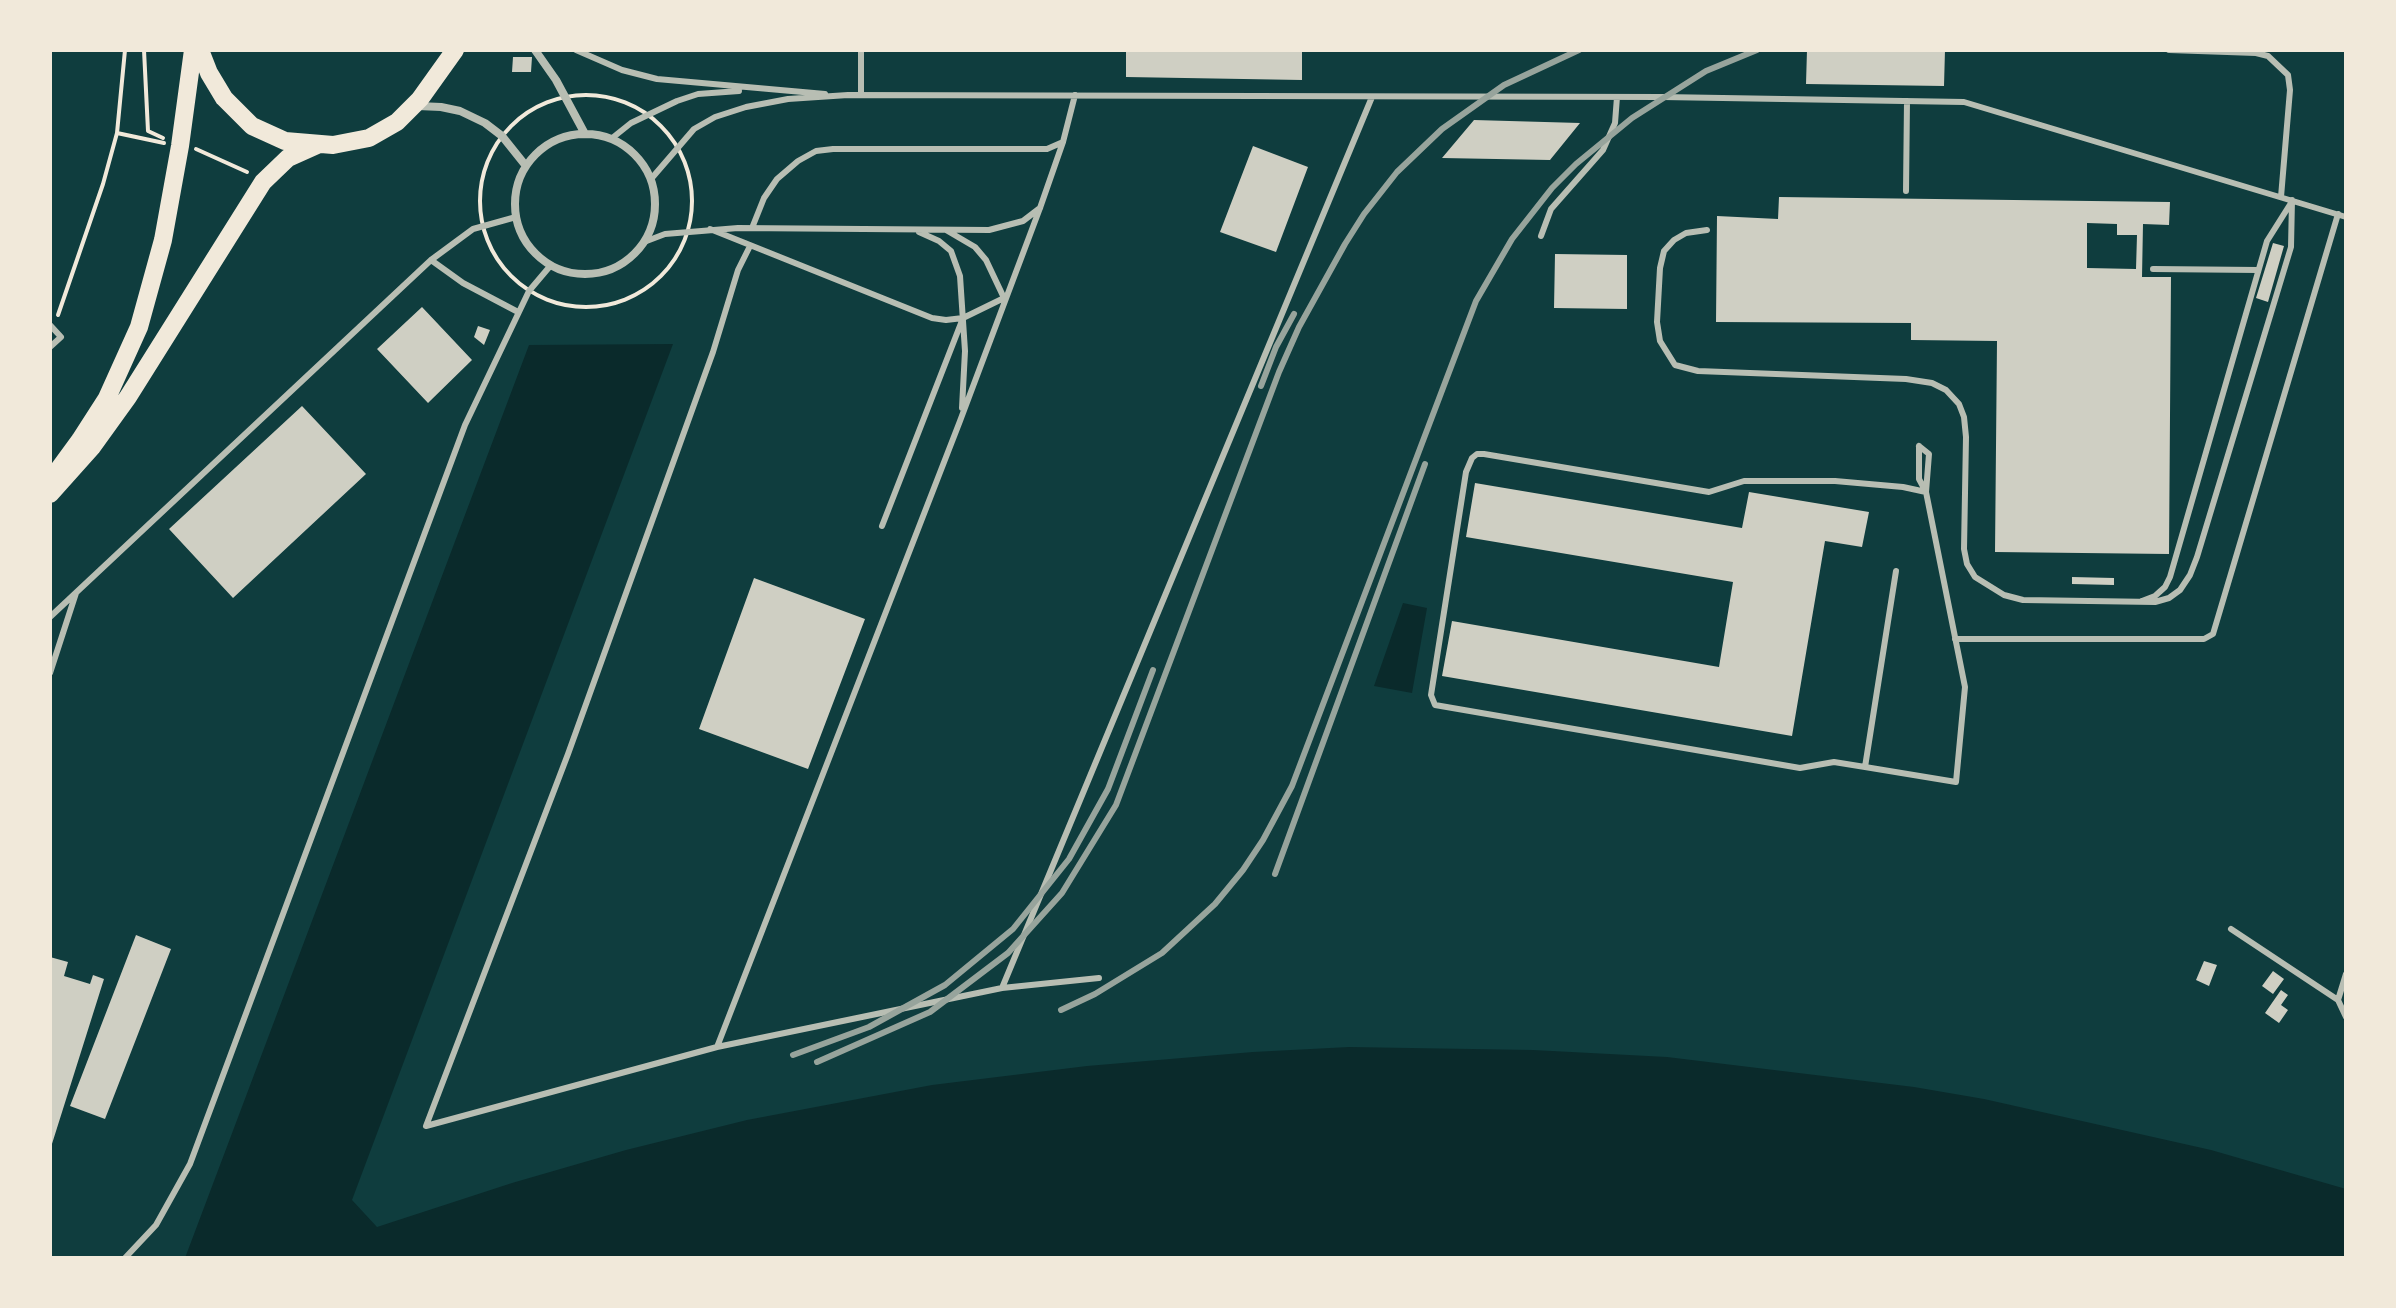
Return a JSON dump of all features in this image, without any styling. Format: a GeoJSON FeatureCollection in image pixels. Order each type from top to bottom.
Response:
{"type":"FeatureCollection","features":[{"type":"Feature","properties":{"kind":"main road"},"geometry":{"type":"LineString","coordinates":[[53,477],[107,398],[139,327],[163,240],[193,50]]}},
{"type":"Feature","properties":{"kind":"main road"},"geometry":{"type":"LineString","coordinates":[[200,50],[216,86],[241,117],[275,138],[317,145],[369,138],[397,122],[413,106],[455,50]]}},
{"type":"Feature","properties":{"kind":"main road"},"geometry":{"type":"LineString","coordinates":[[50,494],[92,447],[128,397],[263,182],[288,158],[317,145]]}},
{"type":"Feature","properties":{"kind":"street"},"geometry":{"type":"LineString","coordinates":[[535,50],[566,96],[585,134]]}},
{"type":"Feature","properties":{"kind":"street"},"geometry":{"type":"LineString","coordinates":[[413,106],[460,111],[502,136],[526,166]]}},
{"type":"Feature","properties":{"kind":"street"},"geometry":{"type":"LineString","coordinates":[[585,134],[611,139],[635,155],[651,179],[655,200],[653,222],[644,242],[630,258],[612,269],[592,274],[571,272],[551,265],[534,252],[522,235],[516,217],[517,187],[526,166],[542,149],[562,137],[585,134]]}},
{"type":"Feature","properties":{"kind":"lane"},"geometry":{"type":"LineString","coordinates":[[576,50],[622,70],[657,79],[848,95],[1617,97],[1964,102],[2342,215],[2213,634],[2204,639],[1955,639]]}},
{"type":"Feature","properties":{"kind":"lane"},"geometry":{"type":"LineString","coordinates":[[861,50],[861,95]]}},
{"type":"Feature","properties":{"kind":"lane"},"geometry":{"type":"LineString","coordinates":[[2169,50],[2256,53],[2268,56],[2288,75],[2290,90],[2281,197]]}},
{"type":"Feature","properties":{"kind":"lane"},"geometry":{"type":"LineString","coordinates":[[611,139],[631,123],[698,94],[770,90]]}},
{"type":"Feature","properties":{"kind":"lane"},"geometry":{"type":"LineString","coordinates":[[651,179],[694,129],[715,117],[788,99],[848,95]]}},
{"type":"Feature","properties":{"kind":"lane"},"geometry":{"type":"LineString","coordinates":[[717,1047],[960,421],[1040,208],[1063,142],[1075,95]]}},
{"type":"Feature","properties":{"kind":"lane"},"geometry":{"type":"LineString","coordinates":[[1002,988],[1372,97]]}},
{"type":"Feature","properties":{"kind":"lane"},"geometry":{"type":"LineString","coordinates":[[1541,236],[1551,209],[1603,150],[1615,123],[1617,97]]}},
{"type":"Feature","properties":{"kind":"lane"},"geometry":{"type":"LineString","coordinates":[[1906,191],[1907,101]]}},
{"type":"Feature","properties":{"kind":"lane"},"geometry":{"type":"LineString","coordinates":[[752,228],[764,198],[777,179],[816,151],[1047,149],[1063,142]]}},
{"type":"Feature","properties":{"kind":"lane"},"geometry":{"type":"LineString","coordinates":[[2139,602],[2155,596],[2170,577],[2267,241],[2292,200]]}},
{"type":"Feature","properties":{"kind":"lane"},"geometry":{"type":"LineString","coordinates":[[1707,230],[1686,233],[1664,251],[1657,322],[1660,341],[1675,365],[1698,371],[1906,379],[1932,383],[1946,390],[1959,404],[1964,417],[1964,549],[1967,564],[1975,577],[2004,595],[2023,600],[2139,602],[2169,598],[2180,590],[2190,575],[2291,247],[2292,200]]}},
{"type":"Feature","properties":{"kind":"lane"},"geometry":{"type":"LineString","coordinates":[[644,242],[665,234],[710,229],[989,230],[1023,221],[1040,208]]}},
{"type":"Feature","properties":{"kind":"lane"},"geometry":{"type":"LineString","coordinates":[[50,617],[431,260],[473,229],[516,217]]}},
{"type":"Feature","properties":{"kind":"lane"},"geometry":{"type":"LineString","coordinates":[[710,229],[932,318],[963,318],[1004,298]]}},
{"type":"Feature","properties":{"kind":"lane"},"geometry":{"type":"LineString","coordinates":[[912,230],[939,241],[951,251],[960,276],[965,387],[960,421]]}},
{"type":"Feature","properties":{"kind":"lane"},"geometry":{"type":"LineString","coordinates":[[946,230],[975,247],[986,260],[1004,298]]}},
{"type":"Feature","properties":{"kind":"lane"},"geometry":{"type":"LineString","coordinates":[[750,246],[738,270],[708,367],[568,754],[426,1126],[717,1047],[1002,988],[1099,978]]}},
{"type":"Feature","properties":{"kind":"lane"},"geometry":{"type":"LineString","coordinates":[[431,260],[463,283],[518,312]]}},
{"type":"Feature","properties":{"kind":"lane"},"geometry":{"type":"LineString","coordinates":[[125,1258],[156,1225],[190,1164],[465,425],[529,291],[551,265]]}},
{"type":"Feature","properties":{"kind":"lane"},"geometry":{"type":"LineString","coordinates":[[2153,269],[2258,270]]}},
{"type":"Feature","properties":{"kind":"lane"},"geometry":{"type":"LineString","coordinates":[[882,526],[963,318]]}},
{"type":"Feature","properties":{"kind":"lane"},"geometry":{"type":"LineString","coordinates":[[50,325],[61,337],[50,347]]}},
{"type":"Feature","properties":{"kind":"lane"},"geometry":{"type":"LineString","coordinates":[[1926,492],[1835,481],[1744,481],[1709,492],[1477,454],[1468,464],[1466,472],[1431,695],[1435,705],[1800,768],[1834,762],[1956,782],[1965,687],[1926,492],[1929,454],[1919,446],[1919,479],[1926,492]]}},
{"type":"Feature","properties":{"kind":"lane"},"geometry":{"type":"LineString","coordinates":[[1865,767],[1896,571]]}},
{"type":"Feature","properties":{"kind":"lane"},"geometry":{"type":"LineString","coordinates":[[50,673],[78,589]]}},
{"type":"Feature","properties":{"kind":"lane"},"geometry":{"type":"LineString","coordinates":[[2231,929],[2338,1000],[2346,1017]]}},
{"type":"Feature","properties":{"kind":"lane"},"geometry":{"type":"LineString","coordinates":[[2338,1000],[2346,974]]}},
{"type":"Feature","properties":{"kind":"path"},"geometry":{"type":"LineString","coordinates":[[61,337],[57,319],[117,133],[125,50]]}},
{"type":"Feature","properties":{"kind":"path"},"geometry":{"type":"LineString","coordinates":[[117,133],[167,144],[160,135],[148,131],[144,50]]}},
{"type":"Feature","properties":{"kind":"path"},"geometry":{"type":"LineString","coordinates":[[566,96],[603,96],[648,115],[667,131],[691,178],[692,214],[688,231],[668,269],[652,284],[623,300],[591,307],[548,301],[529,291],[504,269],[494,255],[483,226],[479,201],[481,177],[489,155],[502,136],[530,110],[566,96]]}},
{"type":"Feature","properties":{"kind":"path"},"geometry":{"type":"LineString","coordinates":[[180,146],[195,149],[263,182]]}},
{"type":"Feature","properties":{"kind":"water"},"geometry":{"type":"Polygon","coordinates":[[[673,344],[352,1200],[377,1227],[626,1150],[747,1120],[932,1085],[1087,1066],[1349,1047],[1533,1050],[1667,1057],[1914,1087],[1984,1099],[2211,1150],[2346,1189],[2346,1258],[185,1258],[529,345],[673,344]]]}},
{"type":"Feature","properties":{"kind":"water"},"geometry":{"type":"Polygon","coordinates":[[[1403,603],[1427,608],[1412,693],[1374,686],[1403,603]]]}},
{"type":"Feature","properties":{"kind":"building"},"geometry":{"type":"Polygon","coordinates":[[[1126,50],[1302,50],[1302,80],[1126,77],[1126,50]]]}},
{"type":"Feature","properties":{"kind":"building"},"geometry":{"type":"Polygon","coordinates":[[[1807,50],[1945,50],[1944,86],[1806,84],[1807,50]]]}},
{"type":"Feature","properties":{"kind":"building"},"geometry":{"type":"Polygon","coordinates":[[[513,57],[532,57],[531,72],[512,72],[513,57]]]}},
{"type":"Feature","properties":{"kind":"building"},"geometry":{"type":"Polygon","coordinates":[[[1474,120],[1580,123],[1550,160],[1442,158],[1474,120]]]}},
{"type":"Feature","properties":{"kind":"building"},"geometry":{"type":"Polygon","coordinates":[[[1253,146],[1308,167],[1276,252],[1220,232],[1253,146]]]}},
{"type":"Feature","properties":{"kind":"building"},"geometry":{"type":"Polygon","coordinates":[[[1779,197],[2170,202],[2169,225],[2143,224],[2142,277],[2171,277],[2169,554],[1995,552],[1997,341],[1911,340],[1911,323],[1716,322],[1717,216],[1778,219],[1779,197]],[[2087,223],[2087,268],[2136,269],[2137,235],[2117,235],[2117,224],[2087,223]]]}},
{"type":"Feature","properties":{"kind":"building"},"geometry":{"type":"Polygon","coordinates":[[[2273,243],[2284,246],[2268,302],[2256,298],[2273,243]]]}},
{"type":"Feature","properties":{"kind":"building"},"geometry":{"type":"Polygon","coordinates":[[[1555,254],[1627,255],[1627,309],[1554,308],[1555,254]]]}},
{"type":"Feature","properties":{"kind":"building"},"geometry":{"type":"Polygon","coordinates":[[[422,307],[472,360],[428,403],[377,349],[422,307]]]}},
{"type":"Feature","properties":{"kind":"building"},"geometry":{"type":"Polygon","coordinates":[[[478,326],[490,330],[484,345],[474,337],[478,326]]]}},
{"type":"Feature","properties":{"kind":"building"},"geometry":{"type":"Polygon","coordinates":[[[302,406],[366,474],[233,598],[169,529],[302,406]]]}},
{"type":"Feature","properties":{"kind":"building"},"geometry":{"type":"Polygon","coordinates":[[[1475,483],[1742,528],[1749,492],[1869,512],[1862,547],[1825,541],[1792,736],[1442,676],[1452,621],[1719,667],[1733,582],[1466,537],[1475,483]]]}},
{"type":"Feature","properties":{"kind":"building"},"geometry":{"type":"Polygon","coordinates":[[[2072,577],[2114,578],[2114,585],[2072,584],[2072,577]]]}},
{"type":"Feature","properties":{"kind":"building"},"geometry":{"type":"Polygon","coordinates":[[[754,578],[865,619],[808,769],[699,729],[754,578]]]}},
{"type":"Feature","properties":{"kind":"building"},"geometry":{"type":"Polygon","coordinates":[[[136,935],[171,949],[105,1119],[70,1106],[136,935]]]}},
{"type":"Feature","properties":{"kind":"building"},"geometry":{"type":"Polygon","coordinates":[[[50,957],[68,962],[64,976],[90,984],[93,975],[104,979],[51,1147],[50,957]]]}},
{"type":"Feature","properties":{"kind":"building"},"geometry":{"type":"Polygon","coordinates":[[[2204,961],[2217,965],[2209,986],[2196,980],[2204,961]]]}},
{"type":"Feature","properties":{"kind":"building"},"geometry":{"type":"Polygon","coordinates":[[[2273,971],[2284,979],[2273,994],[2262,986],[2273,971]]]}},
{"type":"Feature","properties":{"kind":"building"},"geometry":{"type":"Polygon","coordinates":[[[2281,990],[2288,995],[2281,1005],[2288,1010],[2279,1023],[2265,1013],[2281,990]]]}},
{"type":"Feature","properties":{"kind":"railway"},"geometry":{"type":"LineString","coordinates":[[817,1062],[930,1012],[1008,953],[1062,893],[1116,805],[1279,372],[1299,327],[1345,244],[1397,172],[1442,129],[1504,85],[1579,50]]}},
{"type":"Feature","properties":{"kind":"railway"},"geometry":{"type":"LineString","coordinates":[[1061,1010],[1095,994],[1162,953],[1215,904],[1263,840],[1292,786],[1476,301],[1512,239],[1552,188],[1632,118],[1706,71],[1757,50]]}},
{"type":"Feature","properties":{"kind":"railway"},"geometry":{"type":"LineString","coordinates":[[1261,386],[1276,347],[1294,314]]}},
{"type":"Feature","properties":{"kind":"railway"},"geometry":{"type":"LineString","coordinates":[[1275,874],[1425,464]]}},
{"type":"Feature","properties":{"kind":"railway"},"geometry":{"type":"LineString","coordinates":[[793,1055],[869,1027],[945,985],[1013,929],[1069,859],[1108,789],[1153,670]]}}]}
